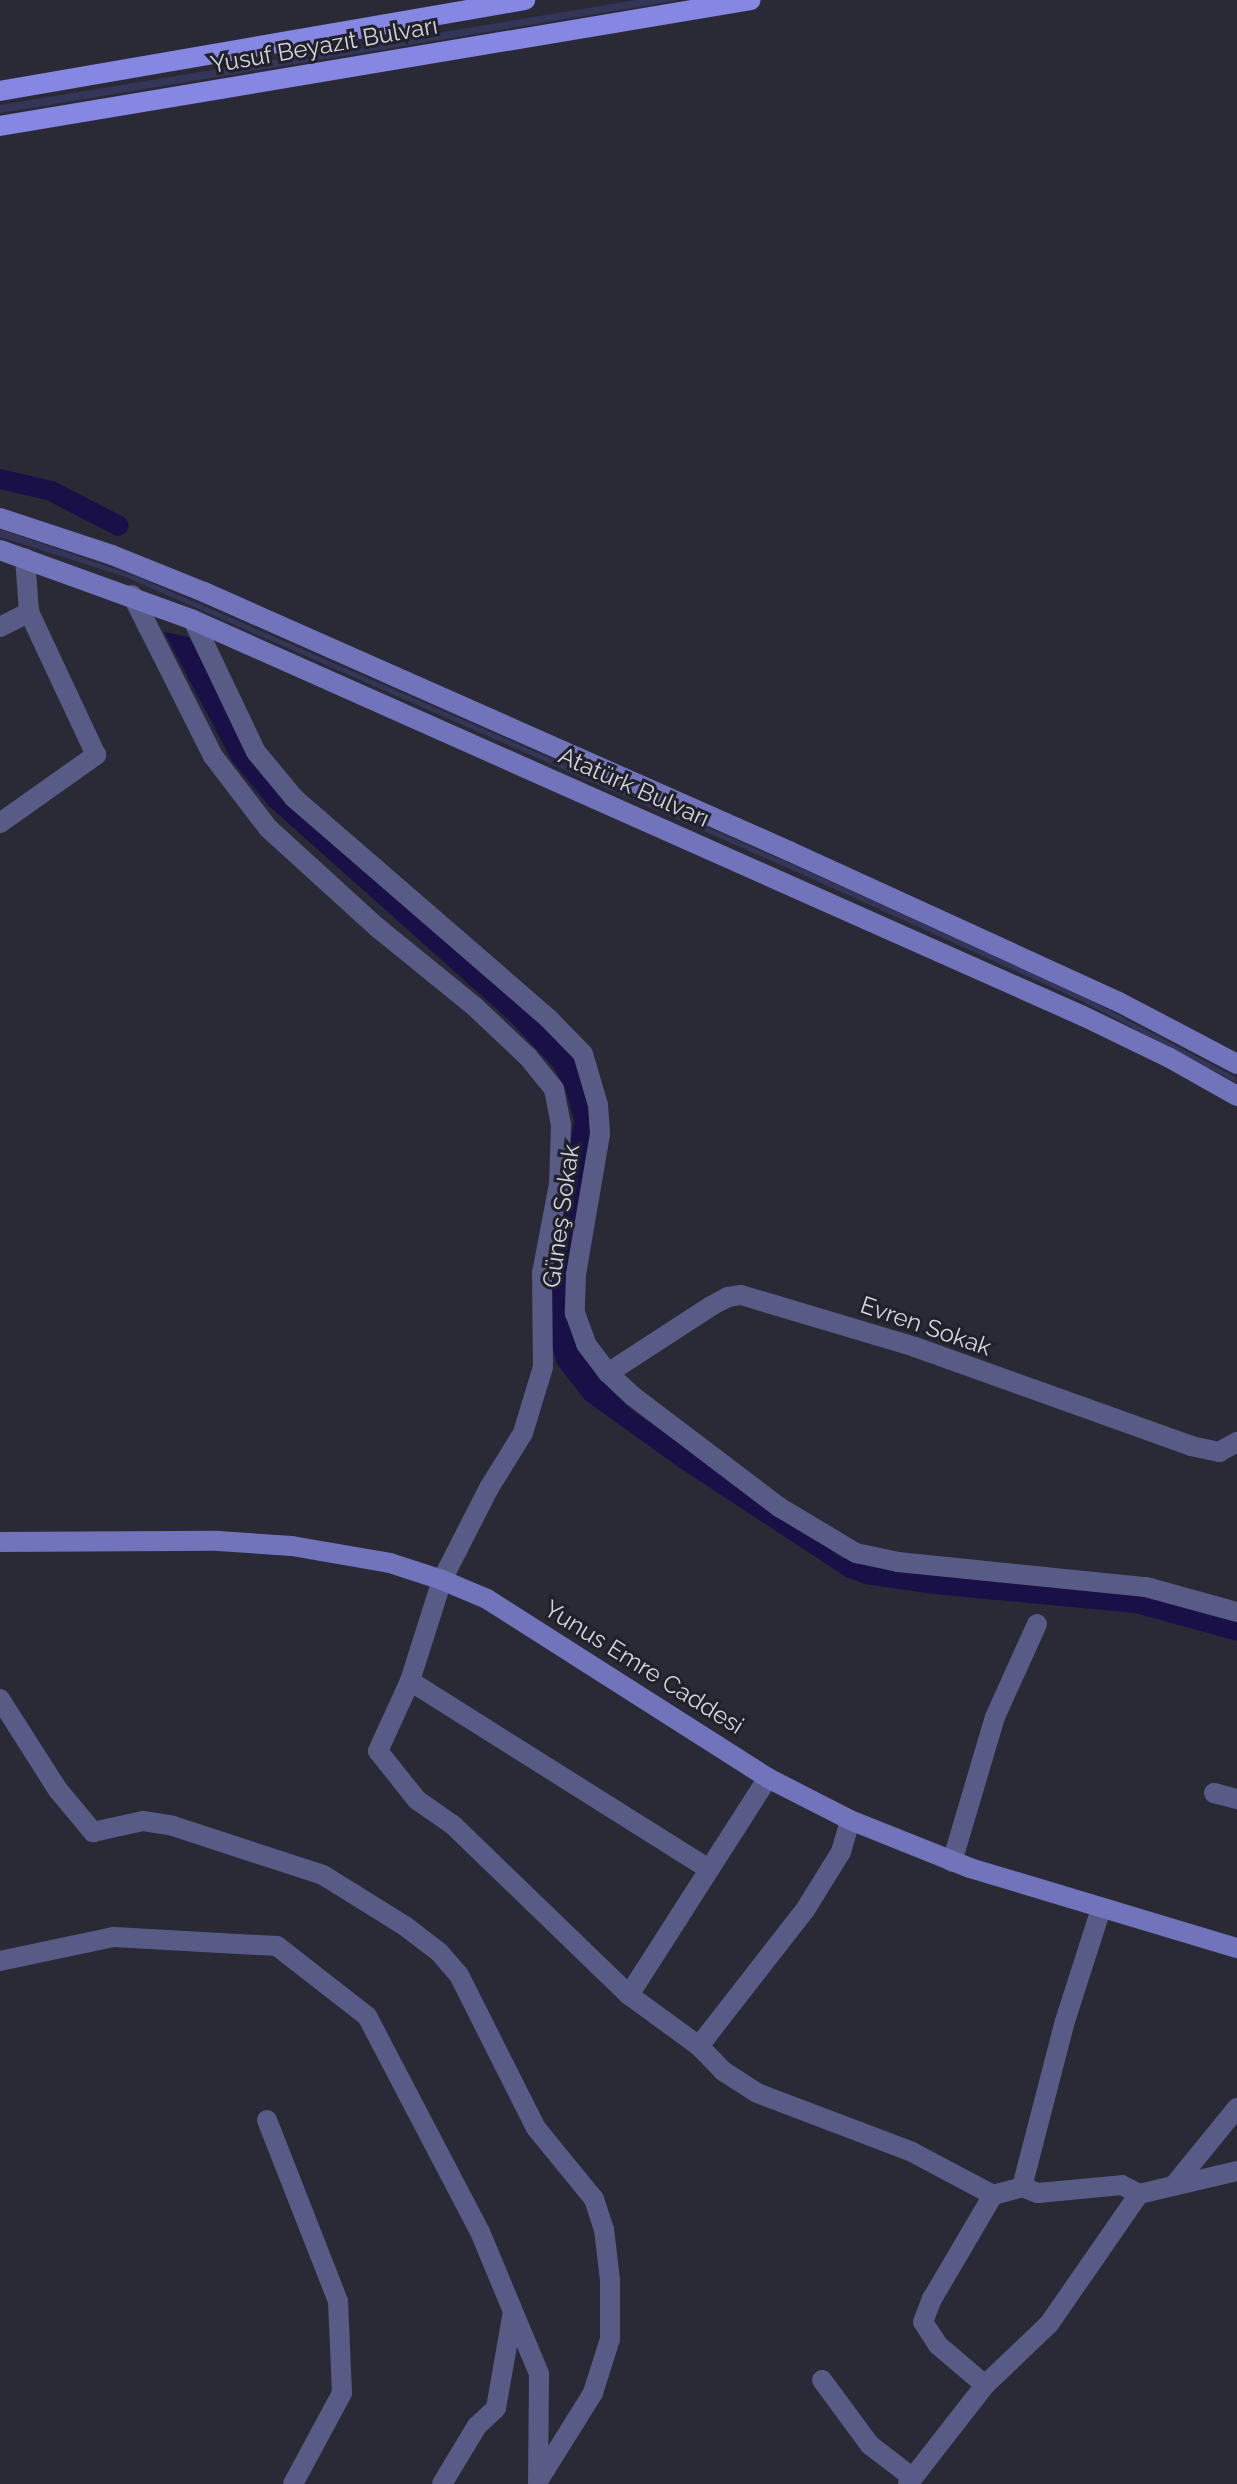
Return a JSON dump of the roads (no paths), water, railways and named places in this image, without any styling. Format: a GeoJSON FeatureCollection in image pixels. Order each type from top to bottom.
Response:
{"type":"FeatureCollection","features":[{"type":"Feature","properties":{"kind":"main road","name":"Yusuf Beyazıt Bulvarı"},"geometry":{"type":"LineString","coordinates":[[0,91],[525,0]]}},
{"type":"Feature","properties":{"kind":"main road","name":"Yusuf Beyazıt Bulvarı"},"geometry":{"type":"LineString","coordinates":[[0,126],[751,0]]}},
{"type":"Feature","properties":{"kind":"main road","name":"Atatürk Bulvarı"},"geometry":{"type":"LineString","coordinates":[[0,518],[112,555],[219,598],[1090,989],[1237,1064]]}},
{"type":"Feature","properties":{"kind":"main road","name":"Atatürk Bulvarı"},"geometry":{"type":"LineString","coordinates":[[0,550],[132,595],[193,620],[1083,1016],[1168,1057],[1237,1096]]}},
{"type":"Feature","properties":{"kind":"main road","name":"Yunus Emre Caddesi"},"geometry":{"type":"LineString","coordinates":[[0,1542],[218,1541],[292,1546],[390,1563],[442,1580],[487,1599],[552,1637],[768,1778],[850,1820],[952,1862],[1237,1948]]}},
{"type":"Feature","properties":{"kind":"street"},"geometry":{"type":"LineString","coordinates":[[0,823],[96,755],[29,612],[25,558]]}},
{"type":"Feature","properties":{"kind":"street"},"geometry":{"type":"LineString","coordinates":[[132,595],[213,756],[268,828],[378,928],[474,1006],[528,1057],[554,1089],[561,1125],[559,1184],[542,1273],[543,1367],[523,1433],[489,1488],[442,1580],[410,1681],[378,1751],[417,1800],[453,1825],[629,1995],[699,2046],[723,2071],[757,2093],[912,2152],[993,2195],[1022,2187],[1038,2193],[1122,2185],[1139,2194]]}},
{"type":"Feature","properties":{"kind":"street"},"geometry":{"type":"LineString","coordinates":[[0,627],[29,612]]}},
{"type":"Feature","properties":{"kind":"street","name":"Güneş Sokak"},"geometry":{"type":"LineString","coordinates":[[193,620],[256,752],[294,798],[548,1018],[583,1054],[598,1105],[600,1134],[576,1275],[575,1313],[586,1344],[608,1373],[634,1397],[779,1507],[856,1553],[898,1562],[1146,1587],[1237,1612]]}},
{"type":"Feature","properties":{"kind":"street","name":"Evren Sokak"},"geometry":{"type":"LineString","coordinates":[[608,1373],[711,1306],[728,1297],[741,1295],[915,1347],[1191,1446],[1219,1452],[1237,1442]]}},
{"type":"Feature","properties":{"kind":"street"},"geometry":{"type":"LineString","coordinates":[[952,1862],[995,1717],[1037,1624]]}},
{"type":"Feature","properties":{"kind":"street"},"geometry":{"type":"LineString","coordinates":[[410,1681],[708,1869]]}},
{"type":"Feature","properties":{"kind":"street"},"geometry":{"type":"LineString","coordinates":[[0,1699],[58,1790],[93,1832],[143,1821],[173,1826],[323,1875],[405,1926],[439,1952],[459,1975],[536,2128],[594,2199],[604,2229],[610,2280],[610,2339],[593,2393],[538,2483]]}},
{"type":"Feature","properties":{"kind":"street"},"geometry":{"type":"LineString","coordinates":[[629,1995],[768,1778]]}},
{"type":"Feature","properties":{"kind":"street"},"geometry":{"type":"LineString","coordinates":[[1214,1793],[1237,1799]]}},
{"type":"Feature","properties":{"kind":"street"},"geometry":{"type":"LineString","coordinates":[[699,2046],[805,1910],[841,1852],[850,1820]]}},
{"type":"Feature","properties":{"kind":"street"},"geometry":{"type":"LineString","coordinates":[[1022,2187],[1065,2021],[1101,1909]]}},
{"type":"Feature","properties":{"kind":"street"},"geometry":{"type":"LineString","coordinates":[[0,1961],[114,1937],[277,1946],[367,2016],[480,2232],[539,2374],[538,2483]]}},
{"type":"Feature","properties":{"kind":"street"},"geometry":{"type":"LineString","coordinates":[[1175,2184],[1237,2108]]}},
{"type":"Feature","properties":{"kind":"street"},"geometry":{"type":"LineString","coordinates":[[267,2120],[338,2301],[342,2393],[293,2484]]}},
{"type":"Feature","properties":{"kind":"street"},"geometry":{"type":"LineString","coordinates":[[822,2380],[870,2445],[910,2481],[985,2385],[1049,2324],[1139,2194],[1237,2171]]}},
{"type":"Feature","properties":{"kind":"street"},"geometry":{"type":"LineString","coordinates":[[985,2385],[938,2345],[923,2322],[932,2299],[993,2195]]}},
{"type":"Feature","properties":{"kind":"street"},"geometry":{"type":"LineString","coordinates":[[442,2484],[477,2426],[496,2408],[513,2312]]}},
{"type":"Feature","properties":{"kind":"waterway"},"geometry":{"type":"LineString","coordinates":[[0,479],[51,491],[119,526]]}}]}
